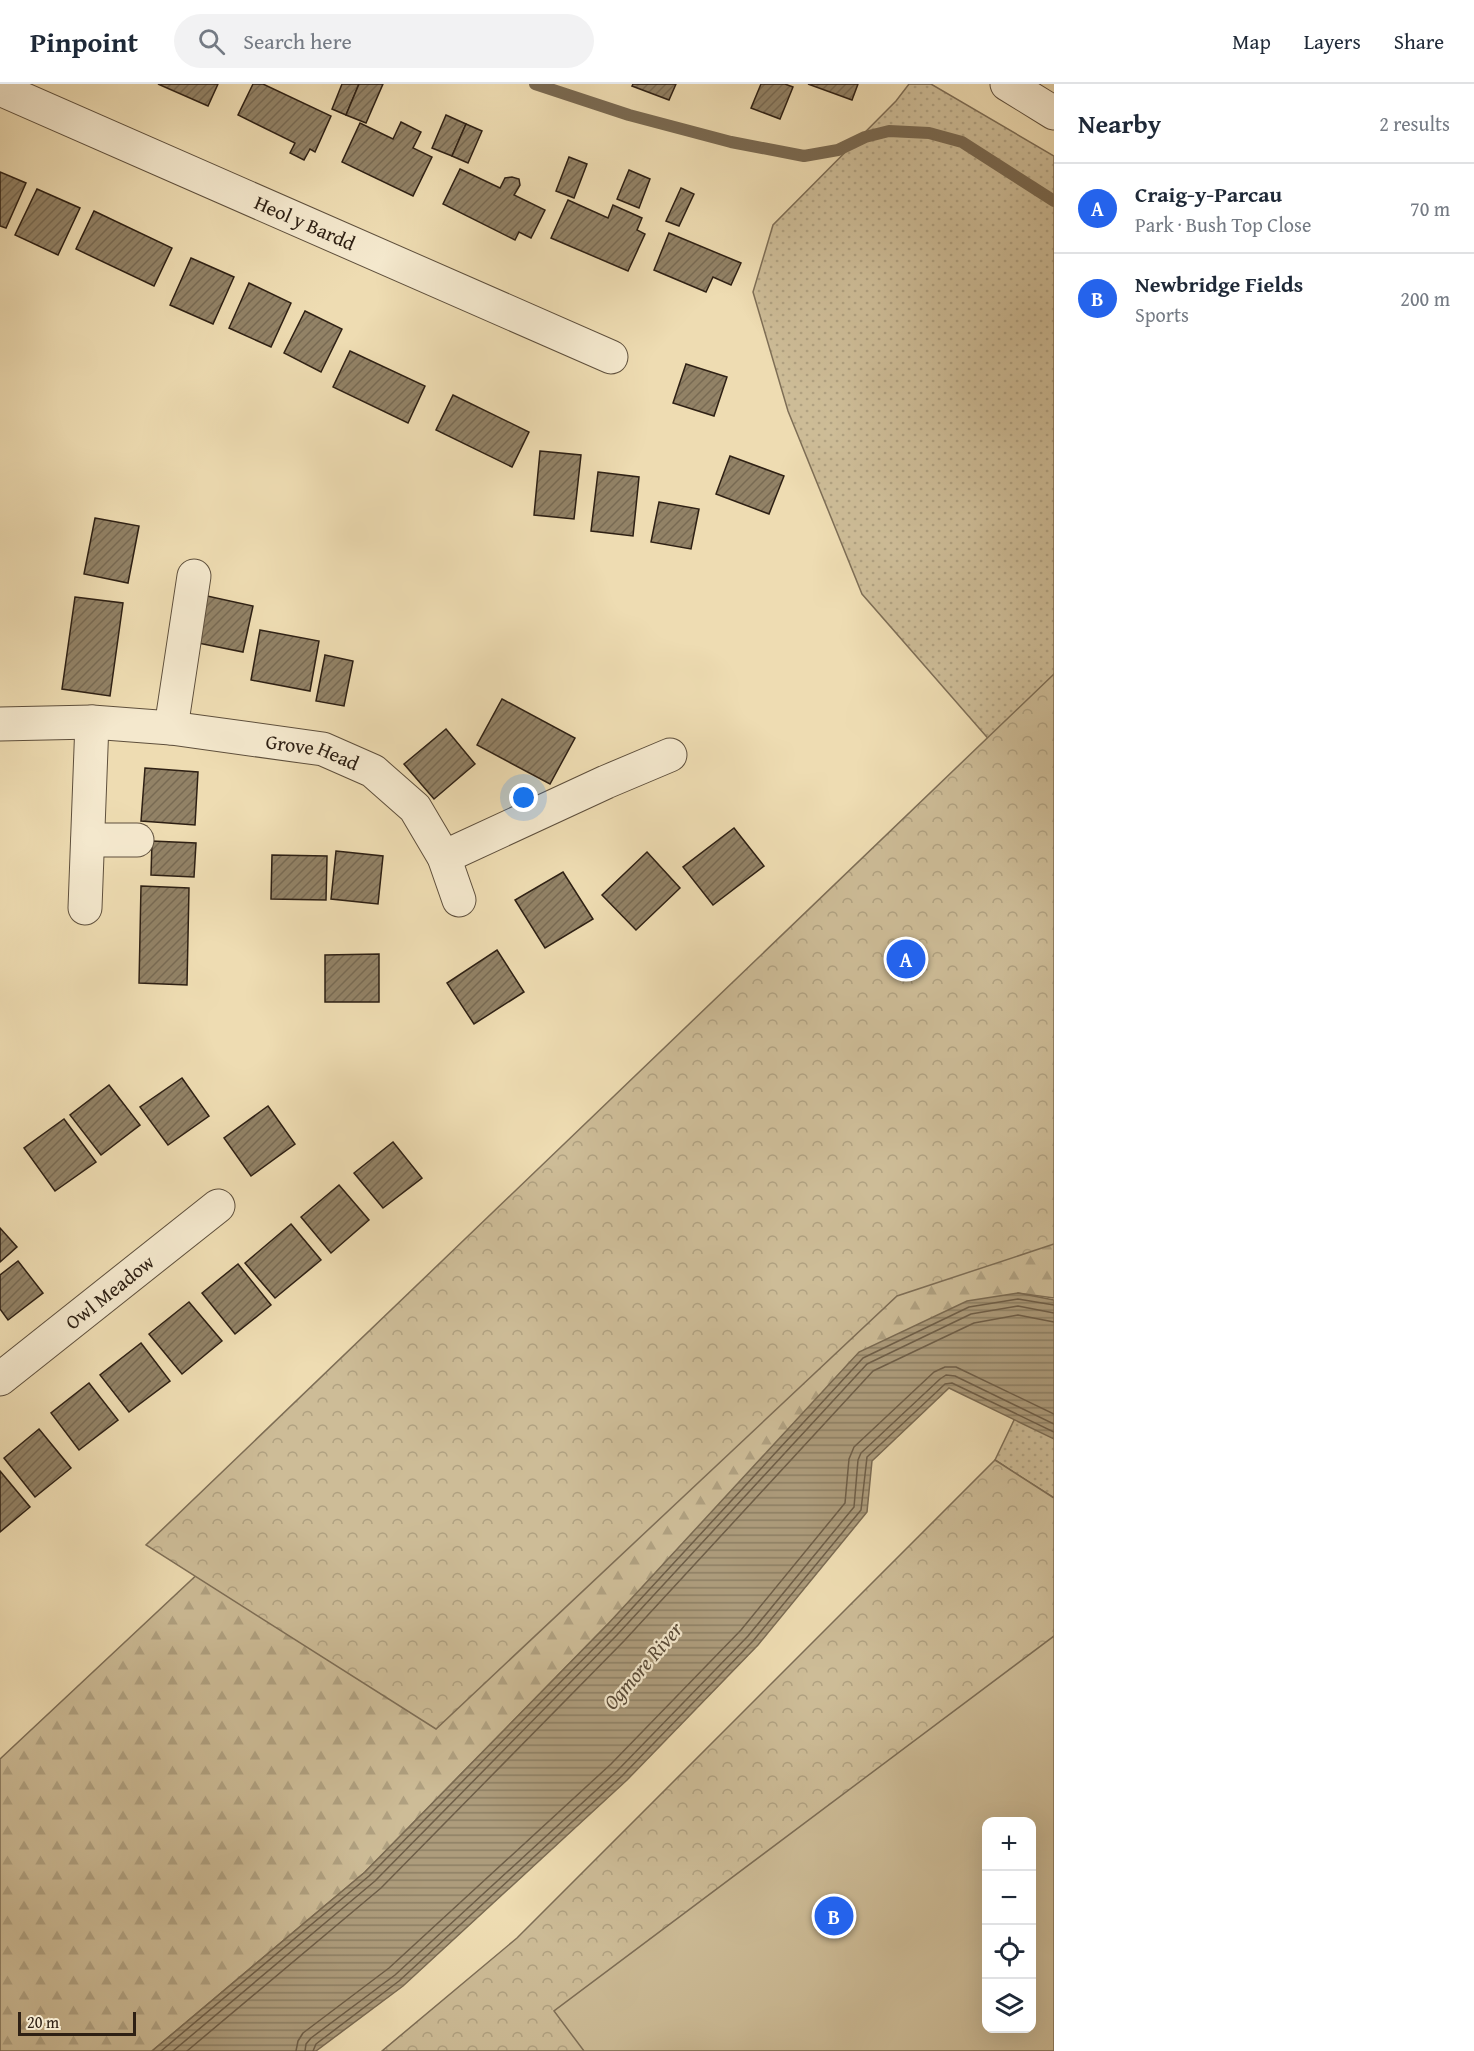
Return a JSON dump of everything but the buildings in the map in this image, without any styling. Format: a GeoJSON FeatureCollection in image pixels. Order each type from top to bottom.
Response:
{"type":"FeatureCollection","features":[{"type":"Feature","properties":{"kind":"street"},"geometry":{"type":"LineString","coordinates":[[1007,84],[1054,113]]}},
{"type":"Feature","properties":{"kind":"street","name":"Heol y Bardd"},"geometry":{"type":"LineString","coordinates":[[0,89],[611,357]]}},
{"type":"Feature","properties":{"kind":"street"},"geometry":{"type":"LineString","coordinates":[[171,728],[194,576]]}},
{"type":"Feature","properties":{"kind":"street"},"geometry":{"type":"LineString","coordinates":[[84,908],[92,722]]}},
{"type":"Feature","properties":{"kind":"street","name":"Grove Head"},"geometry":{"type":"LineString","coordinates":[[0,724],[92,722],[171,728],[323,749],[374,771],[415,808],[444,857],[459,900]]}},
{"type":"Feature","properties":{"kind":"street"},"geometry":{"type":"LineString","coordinates":[[444,857],[670,755]]}},
{"type":"Feature","properties":{"kind":"street"},"geometry":{"type":"LineString","coordinates":[[87,840],[137,840]]}},
{"type":"Feature","properties":{"kind":"street","name":"Owl Meadow"},"geometry":{"type":"LineString","coordinates":[[0,1379],[218,1206]]}},
{"type":"Feature","properties":{"kind":"green space"},"geometry":{"type":"Polygon","coordinates":[[[909,84],[931,84],[1054,156],[1054,814],[862,594],[788,411],[753,292],[773,225],[896,101],[909,84]]]}},
{"type":"Feature","properties":{"kind":"green space"},"geometry":{"type":"Polygon","coordinates":[[[1054,674],[1054,1244],[897,1296],[436,1729],[146,1545],[1054,674]]]}},
{"type":"Feature","properties":{"kind":"green space"},"geometry":{"type":"Polygon","coordinates":[[[1054,828],[1054,1298],[1018,1293],[607,1625],[365,1872],[152,2051],[0,2051],[0,1759],[579,1217],[1054,828]]]}},
{"type":"Feature","properties":{"kind":"green space"},"geometry":{"type":"Polygon","coordinates":[[[1054,1336],[1054,1498],[995,1460],[1054,1336]]]}},
{"type":"Feature","properties":{"kind":"green space"},"geometry":{"type":"Polygon","coordinates":[[[995,1460],[1054,1498],[1054,2051],[382,2051],[517,1938],[995,1460]]]}},
{"type":"Feature","properties":{"kind":"green space"},"geometry":{"type":"Polygon","coordinates":[[[1054,1636],[1054,2051],[584,2051],[554,2011],[1054,1636]]]}},
{"type":"Feature","properties":{"kind":"water","name":"Ogmore River"},"geometry":{"type":"Polygon","coordinates":[[[1018,1293],[1054,1300],[1054,1439],[949,1388],[872,1461],[867,1512],[758,1645],[627,1780],[403,1986],[316,2051],[152,2051],[365,1872],[607,1625],[859,1352],[967,1301],[1018,1293]]]}},
{"type":"Feature","properties":{"kind":"waterway"},"geometry":{"type":"LineString","coordinates":[[535,84],[629,115],[731,142],[804,156],[838,150],[865,137],[889,131],[929,133],[962,142],[1054,201]]}},
{"type":"Feature","properties":{"kind":"place","name":"Craig-y-Parcau"},"geometry":{"type":"Point","coordinates":[906,959]}},
{"type":"Feature","properties":{"kind":"place","name":"Newbridge Fields"},"geometry":{"type":"Point","coordinates":[834,1916]}}]}
